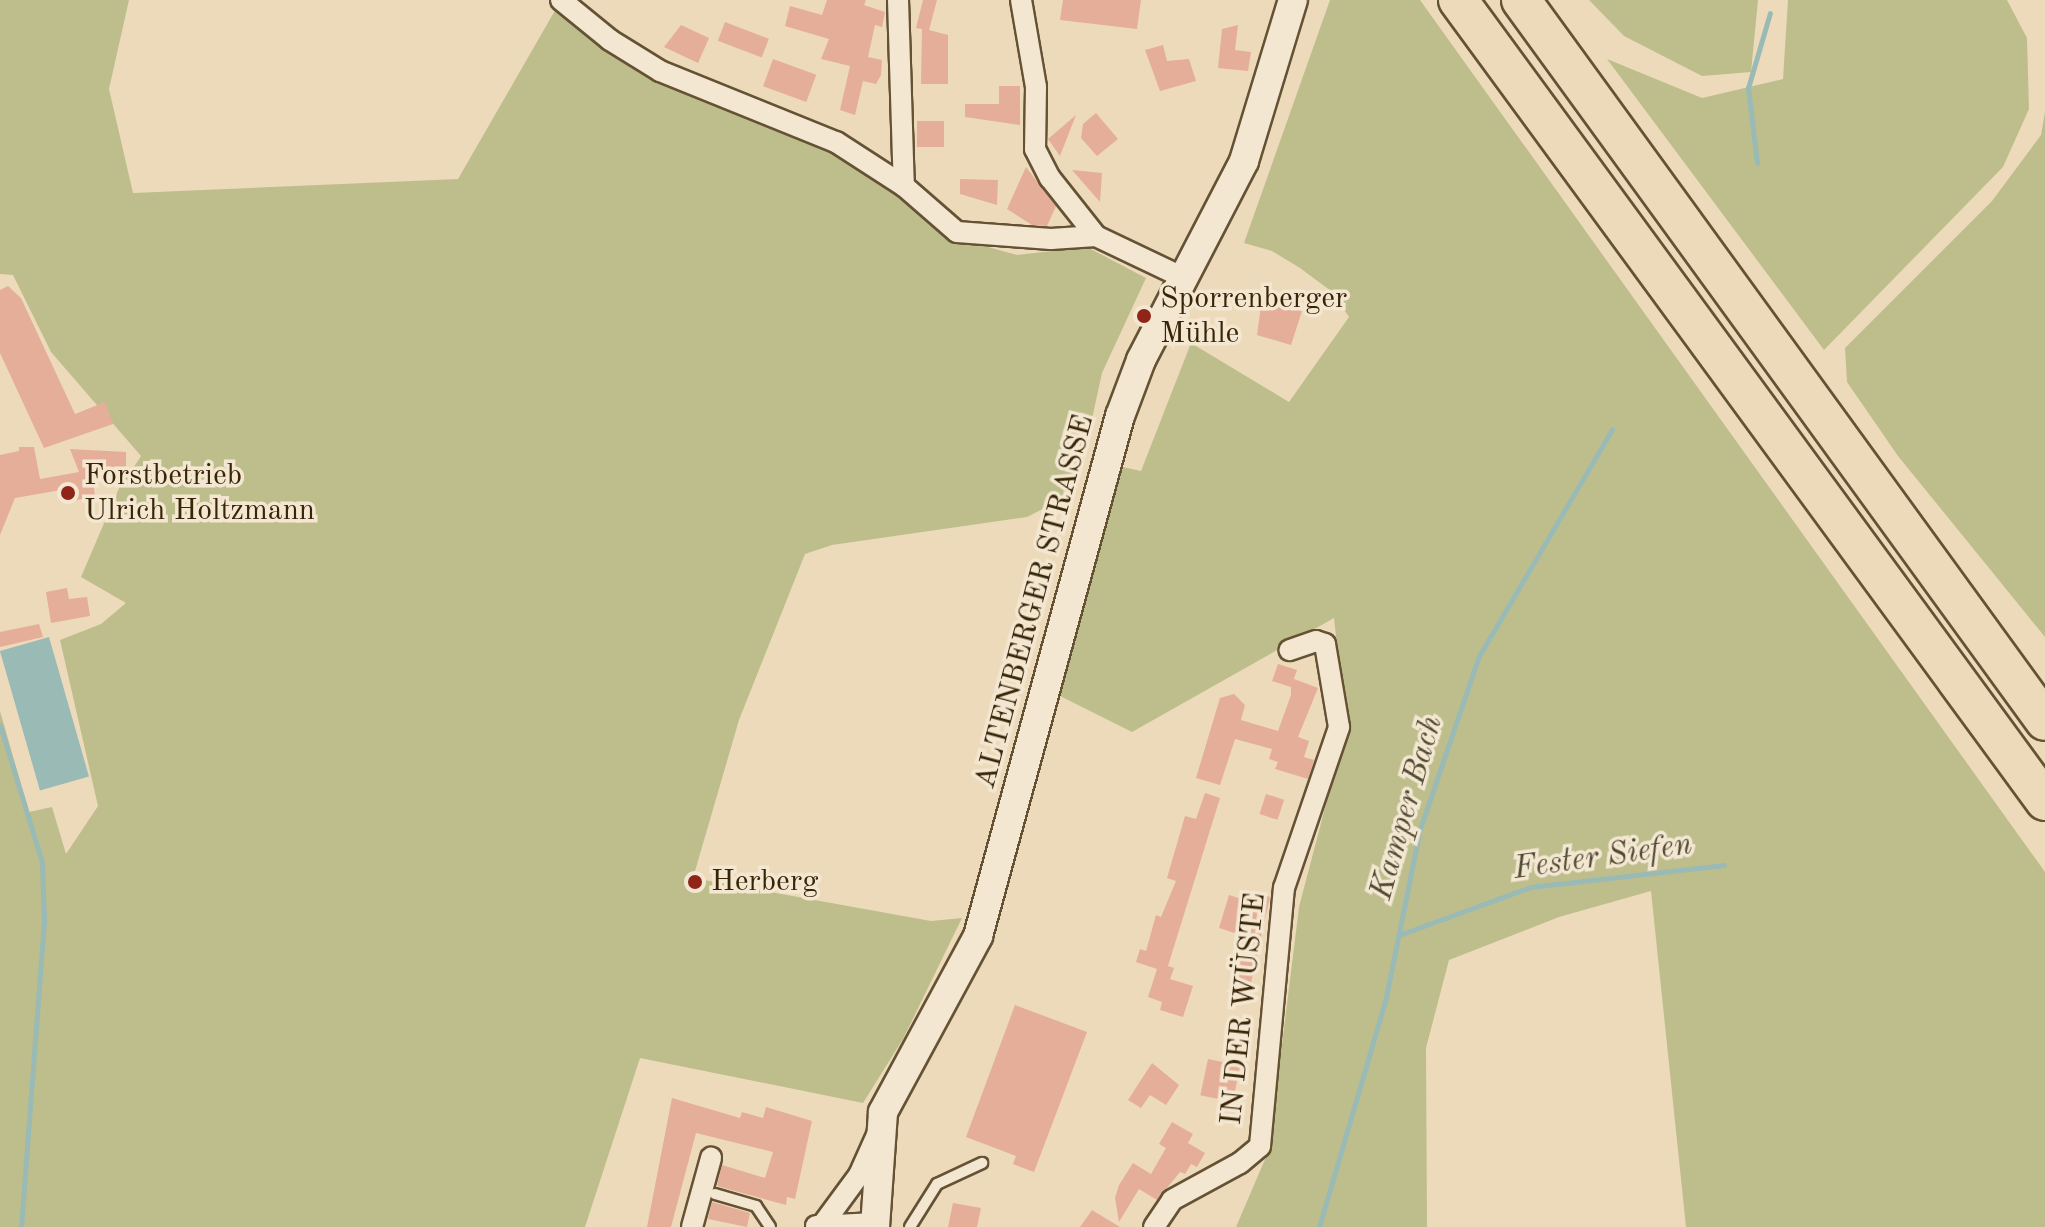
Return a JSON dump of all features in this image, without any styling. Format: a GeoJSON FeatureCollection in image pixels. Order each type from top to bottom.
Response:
{"type":"FeatureCollection","features":[{"type":"Feature","properties":{"kind":"highway"},"geometry":{"type":"LineString","coordinates":[[1458,0],[2045,801]]}},
{"type":"Feature","properties":{"kind":"highway"},"geometry":{"type":"LineString","coordinates":[[1521,0],[2045,721]]}},
{"type":"Feature","properties":{"kind":"main road","name":"ALTENBERGER STRASSE"},"geometry":{"type":"LineString","coordinates":[[875,1225],[879,1132],[891,1091],[978,936],[1120,416],[1141,360],[1244,161],[1293,0]]}},
{"type":"Feature","properties":{"kind":"street"},"geometry":{"type":"LineString","coordinates":[[561,0],[610,40],[660,71],[811,129],[904,186],[957,232],[1051,239],[1096,236]]}},
{"type":"Feature","properties":{"kind":"street"},"geometry":{"type":"LineString","coordinates":[[898,0],[904,186]]}},
{"type":"Feature","properties":{"kind":"street"},"geometry":{"type":"LineString","coordinates":[[1021,0],[1036,87],[1035,149],[1050,178],[1096,236],[1184,278]]}},
{"type":"Feature","properties":{"kind":"street","name":"IN DER WÜSTE"},"geometry":{"type":"LineString","coordinates":[[1154,1227],[1172,1200],[1240,1163],[1260,1146],[1284,888],[1339,727],[1325,644],[1316,641],[1290,650]]}},
{"type":"Feature","properties":{"kind":"street"},"geometry":{"type":"LineString","coordinates":[[818,1225],[859,1175],[879,1132]]}},
{"type":"Feature","properties":{"kind":"street"},"geometry":{"type":"LineString","coordinates":[[692,1227],[711,1158]]}},
{"type":"Feature","properties":{"kind":"street"},"geometry":{"type":"LineString","coordinates":[[818,1225],[875,1225]]}},
{"type":"Feature","properties":{"kind":"lane"},"geometry":{"type":"LineString","coordinates":[[910,1227],[937,1184],[982,1163]]}},
{"type":"Feature","properties":{"kind":"lane"},"geometry":{"type":"LineString","coordinates":[[715,1194],[756,1206],[770,1227]]}},
{"type":"Feature","properties":{"kind":"green space"},"geometry":{"type":"Polygon","coordinates":[[[0,0],[129,0],[109,89],[133,193],[458,179],[557,7],[780,124],[884,184],[959,239],[1017,255],[1087,247],[1146,278],[1102,373],[1076,492],[1027,517],[832,545],[805,554],[739,720],[693,878],[931,921],[962,918],[903,1039],[863,1103],[640,1058],[585,1227],[0,1227],[0,711],[29,812],[52,807],[66,854],[98,806],[60,640],[101,624],[126,603],[81,577],[120,486],[119,476],[132,470],[141,456],[51,352],[13,275],[0,274],[0,0]]]}},
{"type":"Feature","properties":{"kind":"green space"},"geometry":{"type":"Polygon","coordinates":[[[1330,0],[1420,0],[2045,872],[2045,1227],[1686,1227],[1651,891],[1559,917],[1449,960],[1426,1048],[1427,1227],[1236,1227],[1269,1150],[1299,907],[1346,728],[1334,618],[1132,732],[1058,695],[1123,467],[1141,471],[1191,343],[1289,402],[1349,317],[1331,291],[1300,268],[1272,251],[1244,243],[1330,0]]]}},
{"type":"Feature","properties":{"kind":"green space"},"geometry":{"type":"Polygon","coordinates":[[[1589,0],[1758,0],[1751,72],[1702,76],[1624,36],[1589,0]]]}},
{"type":"Feature","properties":{"kind":"green space"},"geometry":{"type":"Polygon","coordinates":[[[1788,0],[2007,0],[2027,38],[2029,109],[2003,167],[1824,350],[1607,59],[1702,98],[1783,79],[1788,0]]]}},
{"type":"Feature","properties":{"kind":"green space"},"geometry":{"type":"Polygon","coordinates":[[[2045,112],[2045,637],[1898,456],[1847,382],[1845,348],[1992,201],[2041,135],[2045,112]]]}},
{"type":"Feature","properties":{"kind":"water"},"geometry":{"type":"Polygon","coordinates":[[[49,637],[89,776],[40,790],[0,651],[49,637]]]}},
{"type":"Feature","properties":{"kind":"building"},"geometry":{"type":"Polygon","coordinates":[[[827,0],[866,0],[864,5],[885,12],[882,27],[875,25],[868,57],[882,60],[881,75],[876,84],[863,81],[855,115],[840,110],[850,66],[821,59],[829,39],[785,26],[790,6],[822,15],[827,0]]]}},
{"type":"Feature","properties":{"kind":"building"},"geometry":{"type":"Polygon","coordinates":[[[923,0],[937,0],[929,30],[948,35],[948,84],[921,84],[922,29],[916,28],[923,0]]]}},
{"type":"Feature","properties":{"kind":"building"},"geometry":{"type":"Polygon","coordinates":[[[1063,0],[1141,0],[1137,29],[1060,20],[1063,0]]]}},
{"type":"Feature","properties":{"kind":"building"},"geometry":{"type":"Polygon","coordinates":[[[725,22],[769,39],[762,58],[718,41],[725,22]]]}},
{"type":"Feature","properties":{"kind":"building"},"geometry":{"type":"Polygon","coordinates":[[[681,25],[709,38],[698,63],[664,47],[681,25]]]}},
{"type":"Feature","properties":{"kind":"building"},"geometry":{"type":"Polygon","coordinates":[[[1238,25],[1235,50],[1251,52],[1248,71],[1218,68],[1222,29],[1238,25]]]}},
{"type":"Feature","properties":{"kind":"building"},"geometry":{"type":"Polygon","coordinates":[[[1163,45],[1167,61],[1189,59],[1196,81],[1160,91],[1145,50],[1163,45]]]}},
{"type":"Feature","properties":{"kind":"building"},"geometry":{"type":"Polygon","coordinates":[[[773,59],[816,75],[806,102],[763,86],[773,59]]]}},
{"type":"Feature","properties":{"kind":"building"},"geometry":{"type":"Polygon","coordinates":[[[999,86],[1020,86],[1020,125],[965,117],[965,104],[999,104],[999,86]]]}},
{"type":"Feature","properties":{"kind":"building"},"geometry":{"type":"Polygon","coordinates":[[[1096,113],[1118,139],[1097,156],[1081,138],[1083,124],[1096,113]]]}},
{"type":"Feature","properties":{"kind":"building"},"geometry":{"type":"Polygon","coordinates":[[[1076,115],[1060,156],[1048,139],[1076,115]]]}},
{"type":"Feature","properties":{"kind":"building"},"geometry":{"type":"Polygon","coordinates":[[[917,121],[944,121],[944,147],[917,147],[917,121]]]}},
{"type":"Feature","properties":{"kind":"building"},"geometry":{"type":"Polygon","coordinates":[[[1026,167],[1056,206],[1047,226],[1032,225],[1007,209],[1026,167]]]}},
{"type":"Feature","properties":{"kind":"building"},"geometry":{"type":"Polygon","coordinates":[[[1072,170],[1102,173],[1100,202],[1072,170]]]}},
{"type":"Feature","properties":{"kind":"building"},"geometry":{"type":"Polygon","coordinates":[[[960,179],[998,180],[997,205],[960,194],[960,179]]]}},
{"type":"Feature","properties":{"kind":"building"},"geometry":{"type":"Polygon","coordinates":[[[8,286],[21,298],[75,414],[105,402],[113,424],[44,448],[0,353],[0,290],[8,286]]]}},
{"type":"Feature","properties":{"kind":"building"},"geometry":{"type":"Polygon","coordinates":[[[1268,300],[1302,311],[1291,345],[1257,335],[1261,306],[1268,300]]]}},
{"type":"Feature","properties":{"kind":"building"},"geometry":{"type":"Polygon","coordinates":[[[19,447],[34,447],[40,479],[79,472],[70,449],[126,452],[126,468],[91,465],[95,497],[63,502],[61,490],[15,498],[0,535],[0,455],[19,451],[19,447]]]}},
{"type":"Feature","properties":{"kind":"building"},"geometry":{"type":"Polygon","coordinates":[[[67,588],[69,599],[87,597],[90,616],[51,623],[46,592],[67,588]]]}},
{"type":"Feature","properties":{"kind":"building"},"geometry":{"type":"Polygon","coordinates":[[[39,624],[43,637],[0,647],[0,632],[39,624]]]}},
{"type":"Feature","properties":{"kind":"building"},"geometry":{"type":"Polygon","coordinates":[[[1278,664],[1297,670],[1292,684],[1294,679],[1318,688],[1298,737],[1309,741],[1304,757],[1314,760],[1308,779],[1275,769],[1278,762],[1269,759],[1272,749],[1235,739],[1220,785],[1196,778],[1220,698],[1234,694],[1245,705],[1241,720],[1278,731],[1291,687],[1272,681],[1278,664]]]}},
{"type":"Feature","properties":{"kind":"building"},"geometry":{"type":"Polygon","coordinates":[[[1205,793],[1220,798],[1168,966],[1174,968],[1170,979],[1193,986],[1183,1017],[1160,1010],[1162,1002],[1148,997],[1157,969],[1136,962],[1140,949],[1146,951],[1156,915],[1161,917],[1176,881],[1167,878],[1185,816],[1196,819],[1205,793]]]}},
{"type":"Feature","properties":{"kind":"building"},"geometry":{"type":"Polygon","coordinates":[[[1266,794],[1284,800],[1278,820],[1260,814],[1266,794]]]}},
{"type":"Feature","properties":{"kind":"building"},"geometry":{"type":"Polygon","coordinates":[[[1254,892],[1270,897],[1251,983],[1237,979],[1240,972],[1233,970],[1244,936],[1219,928],[1229,895],[1251,902],[1254,892]]]}},
{"type":"Feature","properties":{"kind":"building"},"geometry":{"type":"Polygon","coordinates":[[[1015,1005],[1087,1032],[1034,1172],[1013,1164],[1016,1156],[966,1137],[1015,1005]]]}},
{"type":"Feature","properties":{"kind":"building"},"geometry":{"type":"Polygon","coordinates":[[[1208,1059],[1240,1066],[1233,1102],[1200,1095],[1208,1059]]]}},
{"type":"Feature","properties":{"kind":"building"},"geometry":{"type":"Polygon","coordinates":[[[1152,1063],[1179,1085],[1166,1105],[1150,1095],[1141,1108],[1128,1100],[1152,1063]]]}},
{"type":"Feature","properties":{"kind":"building"},"geometry":{"type":"Polygon","coordinates":[[[672,1098],[740,1118],[742,1112],[763,1118],[766,1107],[812,1121],[795,1199],[787,1197],[786,1205],[717,1186],[722,1165],[765,1178],[773,1152],[696,1133],[671,1227],[647,1227],[672,1098]]]}},
{"type":"Feature","properties":{"kind":"building"},"geometry":{"type":"Polygon","coordinates":[[[1172,1122],[1193,1134],[1188,1143],[1205,1153],[1197,1167],[1191,1164],[1185,1174],[1180,1172],[1157,1200],[1139,1189],[1119,1222],[1115,1198],[1119,1185],[1133,1163],[1151,1174],[1166,1148],[1159,1144],[1172,1122]]]}},
{"type":"Feature","properties":{"kind":"building"},"geometry":{"type":"Polygon","coordinates":[[[712,1202],[750,1213],[747,1227],[708,1219],[712,1202]]]}},
{"type":"Feature","properties":{"kind":"building"},"geometry":{"type":"Polygon","coordinates":[[[953,1203],[981,1208],[977,1227],[948,1227],[953,1203]]]}},
{"type":"Feature","properties":{"kind":"building"},"geometry":{"type":"Polygon","coordinates":[[[1092,1210],[1120,1227],[1080,1227],[1092,1210]]]}},
{"type":"Feature","properties":{"kind":"waterway","name":"Kamper Bach"},"geometry":{"type":"LineString","coordinates":[[1757,163],[1748,88],[1770,13]]}},
{"type":"Feature","properties":{"kind":"waterway","name":"Kamper Bach"},"geometry":{"type":"LineString","coordinates":[[1319,1227],[1385,1002],[1420,829],[1479,656],[1612,429]]}},
{"type":"Feature","properties":{"kind":"waterway"},"geometry":{"type":"LineString","coordinates":[[0,725],[42,862],[44,921],[21,1227]]}},
{"type":"Feature","properties":{"kind":"waterway","name":"Fester Siefen"},"geometry":{"type":"LineString","coordinates":[[1399,935],[1531,887],[1724,865]]}},
{"type":"Feature","properties":{"kind":"place","name":"Sporrenberger Mühle"},"geometry":{"type":"Point","coordinates":[1144,316]}},
{"type":"Feature","properties":{"kind":"place","name":"Forstbetrieb Ulrich Holtzmann"},"geometry":{"type":"Point","coordinates":[68,493]}},
{"type":"Feature","properties":{"kind":"place","name":"Herberg"},"geometry":{"type":"Point","coordinates":[695,882]}}]}
